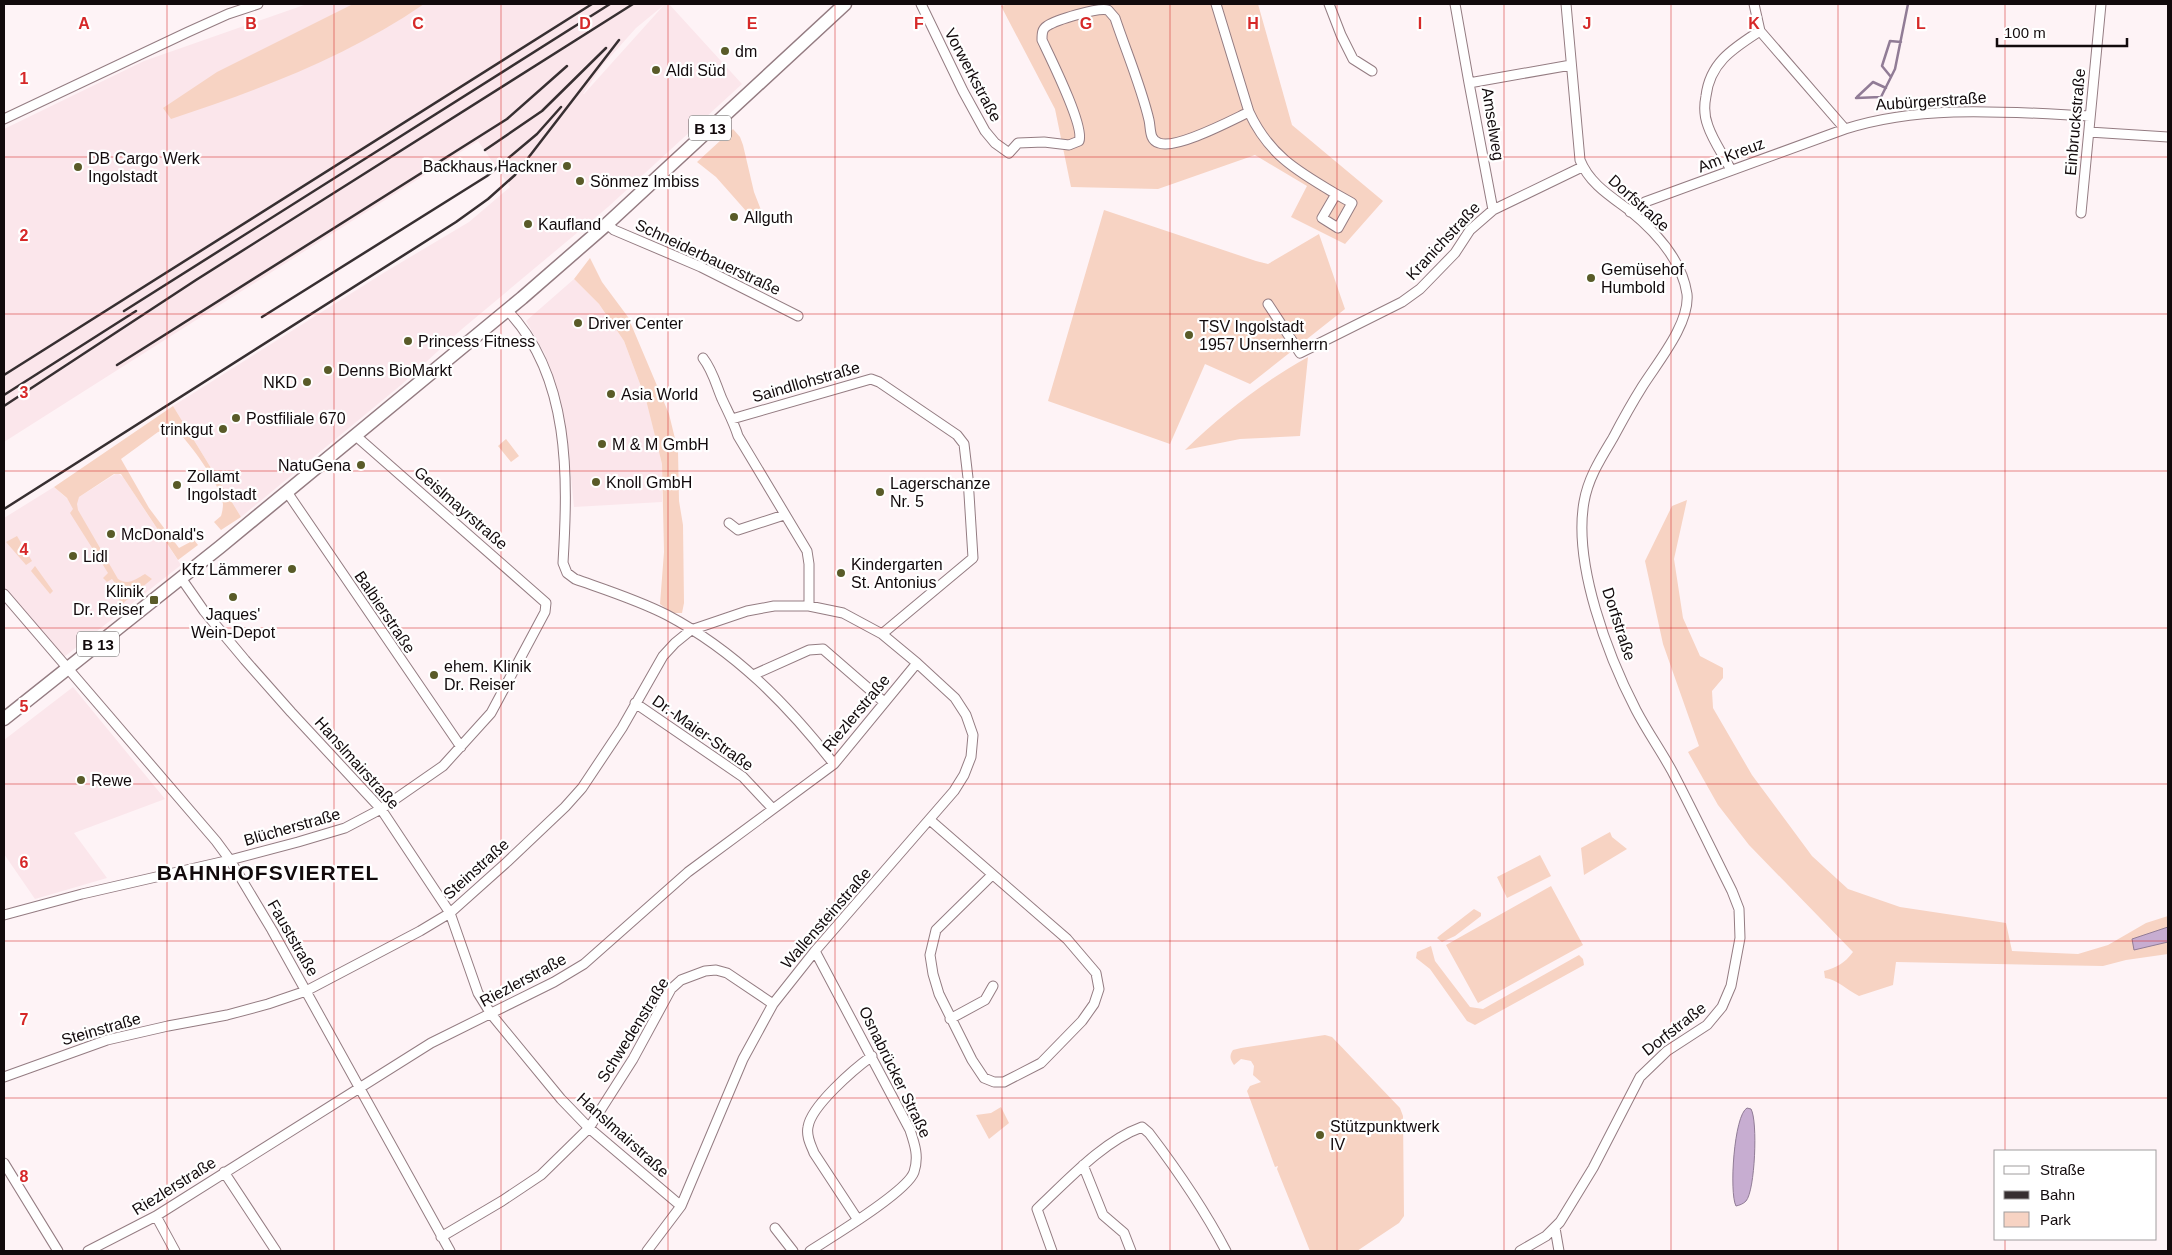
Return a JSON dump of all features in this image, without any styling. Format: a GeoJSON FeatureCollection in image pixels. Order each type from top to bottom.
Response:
{"type":"FeatureCollection","features":[{"type":"Feature","properties":{"kind":"main road","name":"B 13"},"geometry":{"type":"LineString","coordinates":[[4,719],[356,436],[507,310],[607,224],[845,4]]}},
{"type":"Feature","properties":{"kind":"street"},"geometry":{"type":"LineString","coordinates":[[4,119],[188,32],[228,14],[258,4]]}},
{"type":"Feature","properties":{"kind":"street","name":"Vorwerkstraße"},"geometry":{"type":"LineString","coordinates":[[921,4],[985,132],[995,143],[1009,153],[1018,143],[1044,142],[1070,145],[1079,141],[1080,131],[1063,86],[1042,40],[1042,33],[1048,25],[1098,9],[1108,10],[1115,18],[1148,116],[1151,136],[1158,143],[1167,144],[1195,136],[1249,112]]}},
{"type":"Feature","properties":{"kind":"street"},"geometry":{"type":"LineString","coordinates":[[1216,4],[1249,112],[1260,134],[1285,162],[1336,194]]}},
{"type":"Feature","properties":{"kind":"street"},"geometry":{"type":"LineString","coordinates":[[1329,4],[1353,59],[1372,71]]}},
{"type":"Feature","properties":{"kind":"street"},"geometry":{"type":"LineString","coordinates":[[1455,4],[1470,83]]}},
{"type":"Feature","properties":{"kind":"street","name":"Dorfstraße"},"geometry":{"type":"LineString","coordinates":[[1555,1228],[1593,1168],[1640,1077],[1668,1051],[1707,1025],[1718,1014],[1731,986],[1740,938],[1739,909],[1732,891],[1672,772],[1636,710],[1616,666],[1598,616],[1586,565],[1583,514],[1590,482],[1642,387],[1674,336],[1687,302],[1682,278],[1671,256],[1650,229],[1594,182],[1582,167],[1578,154],[1566,4]]}},
{"type":"Feature","properties":{"kind":"street"},"geometry":{"type":"LineString","coordinates":[[1754,4],[1760,30],[1845,129]]}},
{"type":"Feature","properties":{"kind":"street","name":"Einbruckstraße"},"geometry":{"type":"LineString","coordinates":[[2081,213],[2102,4]]}},
{"type":"Feature","properties":{"kind":"street"},"geometry":{"type":"LineString","coordinates":[[1731,170],[1707,126],[1704,108],[1707,88],[1720,61],[1727,53],[1760,30]]}},
{"type":"Feature","properties":{"kind":"street","name":"Amselweg"},"geometry":{"type":"LineString","coordinates":[[1493,210],[1470,83],[1571,65]]}},
{"type":"Feature","properties":{"kind":"street","name":"Aubürgerstraße"},"geometry":{"type":"LineString","coordinates":[[1845,129],[1871,121],[1898,116],[1993,112],[2090,116]]}},
{"type":"Feature","properties":{"kind":"street","name":"Am Kreuz"},"geometry":{"type":"LineString","coordinates":[[1630,212],[1645,202],[1845,129]]}},
{"type":"Feature","properties":{"kind":"street"},"geometry":{"type":"LineString","coordinates":[[2089,132],[2168,137]]}},
{"type":"Feature","properties":{"kind":"street","name":"Kranichstraße"},"geometry":{"type":"LineString","coordinates":[[1268,304],[1300,353],[1402,302],[1420,289],[1455,253],[1470,230],[1493,210],[1582,167]]}},
{"type":"Feature","properties":{"kind":"street","name":"Schneiderbauerstraße"},"geometry":{"type":"LineString","coordinates":[[607,224],[614,230],[701,267],[798,316]]}},
{"type":"Feature","properties":{"kind":"street"},"geometry":{"type":"LineString","coordinates":[[507,310],[538,352],[556,408],[564,453],[566,495],[563,563],[567,573],[575,579],[644,604],[669,616],[729,654],[791,712],[834,764]]}},
{"type":"Feature","properties":{"kind":"street"},"geometry":{"type":"LineString","coordinates":[[703,358],[712,371],[738,436],[784,516],[807,551],[810,606]]}},
{"type":"Feature","properties":{"kind":"street","name":"Saindllohstraße"},"geometry":{"type":"LineString","coordinates":[[732,418],[870,379],[879,382],[957,435],[964,444],[973,558],[882,634]]}},
{"type":"Feature","properties":{"kind":"street","name":"Geislmayrstraße"},"geometry":{"type":"LineString","coordinates":[[356,436],[546,603]]}},
{"type":"Feature","properties":{"kind":"street","name":"Balbierstraße"},"geometry":{"type":"LineString","coordinates":[[287,492],[461,748]]}},
{"type":"Feature","properties":{"kind":"street"},"geometry":{"type":"LineString","coordinates":[[729,523],[738,530],[784,516]]}},
{"type":"Feature","properties":{"kind":"street","name":"Hanslmairstraße"},"geometry":{"type":"LineString","coordinates":[[181,578],[204,611],[245,660],[381,809],[450,913],[478,993],[491,1014],[561,1099],[589,1128],[682,1206]]}},
{"type":"Feature","properties":{"kind":"street","name":"Fauststraße"},"geometry":{"type":"LineString","coordinates":[[4,594],[216,840],[230,860],[306,991],[450,1251]]}},
{"type":"Feature","properties":{"kind":"street","name":"Blücherstraße"},"geometry":{"type":"LineString","coordinates":[[4,915],[82,894],[230,860],[345,828],[381,809],[443,766],[491,713],[545,612],[546,603]]}},
{"type":"Feature","properties":{"kind":"street","name":"Steinstraße"},"geometry":{"type":"LineString","coordinates":[[4,1077],[107,1040],[227,1015],[306,991],[420,931],[450,913],[504,865],[580,790],[600,763],[663,656],[691,630],[747,611],[774,606],[810,606],[843,613],[882,634]]}},
{"type":"Feature","properties":{"kind":"street","name":"Wallensteinstraße"},"geometry":{"type":"LineString","coordinates":[[647,1251],[682,1206],[743,1059],[773,1004],[816,951],[930,820],[964,775],[971,757],[973,735],[966,714],[955,698],[882,634]]}},
{"type":"Feature","properties":{"kind":"street"},"geometry":{"type":"LineString","coordinates":[[753,675],[809,650],[823,649],[884,702]]}},
{"type":"Feature","properties":{"kind":"street","name":"Riezlerstraße"},"geometry":{"type":"LineString","coordinates":[[88,1251],[156,1216],[431,1043],[554,982],[584,964],[688,872],[834,764],[917,663]]}},
{"type":"Feature","properties":{"kind":"street","name":"Dr.-Maier-Straße"},"geometry":{"type":"LineString","coordinates":[[635,703],[743,778],[773,809]]}},
{"type":"Feature","properties":{"kind":"street"},"geometry":{"type":"LineString","coordinates":[[930,820],[1067,939],[1096,974],[1100,989],[1094,1004],[1082,1021],[1041,1063],[1004,1082],[994,1082],[984,1078],[950,1019],[939,994],[930,955],[936,930],[992,875]]}},
{"type":"Feature","properties":{"kind":"street","name":"Osnabrücker Straße"},"geometry":{"type":"LineString","coordinates":[[810,1251],[886,1201],[914,1174],[917,1154],[910,1130],[816,951]]}},
{"type":"Feature","properties":{"kind":"street","name":"Schwedenstraße"},"geometry":{"type":"LineString","coordinates":[[441,1236],[502,1201],[541,1175],[589,1128],[633,1059],[671,989],[681,980],[704,971],[716,970],[727,973],[773,1004]]}},
{"type":"Feature","properties":{"kind":"street"},"geometry":{"type":"LineString","coordinates":[[950,1019],[985,1000],[993,986]]}},
{"type":"Feature","properties":{"kind":"street"},"geometry":{"type":"LineString","coordinates":[[858,1220],[814,1153],[809,1143],[807,1130],[809,1120],[831,1092],[852,1070],[872,1056]]}},
{"type":"Feature","properties":{"kind":"street"},"geometry":{"type":"LineString","coordinates":[[1052,1251],[1037,1209],[1083,1165],[1129,1132],[1142,1127],[1149,1133],[1189,1186],[1226,1251]]}},
{"type":"Feature","properties":{"kind":"street"},"geometry":{"type":"LineString","coordinates":[[4,1163],[58,1251]]}},
{"type":"Feature","properties":{"kind":"street"},"geometry":{"type":"LineString","coordinates":[[1083,1165],[1103,1215],[1124,1233],[1131,1251]]}},
{"type":"Feature","properties":{"kind":"street"},"geometry":{"type":"LineString","coordinates":[[224,1172],[276,1251]]}},
{"type":"Feature","properties":{"kind":"street"},"geometry":{"type":"LineString","coordinates":[[156,1216],[175,1251]]}},
{"type":"Feature","properties":{"kind":"street"},"geometry":{"type":"LineString","coordinates":[[775,1228],[793,1251]]}},
{"type":"Feature","properties":{"kind":"street"},"geometry":{"type":"LineString","coordinates":[[1520,1251],[1555,1228],[1559,1251]]}},
{"type":"Feature","properties":{"kind":"shaded area"},"geometry":{"type":"Polygon","coordinates":[[[307,4],[669,4],[742,84],[608,207],[462,329],[401,385],[241,517],[173,406],[385,272],[469,222],[510,187],[478,141],[4,442],[4,129],[144,61],[307,4]],[[664,5],[636,28],[602,66],[584,94],[664,5]]]}},
{"type":"Feature","properties":{"kind":"shaded area"},"geometry":{"type":"Polygon","coordinates":[[[574,279],[599,304],[624,341],[646,400],[662,464],[662,502],[574,507],[567,437],[559,397],[545,354],[526,321],[574,279]]]}},
{"type":"Feature","properties":{"kind":"shaded area"},"geometry":{"type":"Polygon","coordinates":[[[117,473],[123,477],[181,565],[64,657],[4,590],[4,518],[54,487],[71,502],[117,473]]]}},
{"type":"Feature","properties":{"kind":"shaded area"},"geometry":{"type":"Polygon","coordinates":[[[73,687],[165,799],[74,833],[107,878],[35,899],[4,854],[4,740],[73,687]]]}},
{"type":"Feature","properties":{"kind":"shaded area"},"geometry":{"type":"Polygon","coordinates":[[[2168,927],[2168,942],[2134,950],[2132,939],[2168,927]]]}},
{"type":"Feature","properties":{"kind":"shaded area"},"geometry":{"type":"Polygon","coordinates":[[[1747,1108],[1751,1109],[1753,1116],[1755,1141],[1752,1184],[1746,1201],[1736,1206],[1733,1186],[1734,1155],[1739,1124],[1747,1108]]]}},
{"type":"Feature","properties":{"kind":"green space"},"geometry":{"type":"Polygon","coordinates":[[[353,4],[424,4],[395,23],[333,56],[269,84],[171,119],[163,108],[217,72],[353,4]]]}},
{"type":"Feature","properties":{"kind":"green space"},"geometry":{"type":"Polygon","coordinates":[[[1010,4],[1258,4],[1292,125],[1383,201],[1345,244],[1291,217],[1307,186],[1255,155],[1158,189],[1071,187],[1055,109],[1001,6],[1010,4]]]}},
{"type":"Feature","properties":{"kind":"green space"},"geometry":{"type":"Polygon","coordinates":[[[733,129],[740,137],[754,192],[761,210],[767,216],[754,220],[716,177],[697,162],[733,129]]]}},
{"type":"Feature","properties":{"kind":"green space","name":"TSV Ingolstadt 1957 Unsernherrn"},"geometry":{"type":"Polygon","coordinates":[[[1104,210],[1268,264],[1319,234],[1345,309],[1250,384],[1205,364],[1170,444],[1048,401],[1104,210]]]}},
{"type":"Feature","properties":{"kind":"green space"},"geometry":{"type":"Polygon","coordinates":[[[590,258],[602,282],[628,317],[669,414],[678,451],[679,501],[683,525],[684,603],[682,613],[672,613],[660,604],[664,552],[662,464],[646,400],[624,341],[599,304],[574,279],[590,258]]]}},
{"type":"Feature","properties":{"kind":"green space"},"geometry":{"type":"Polygon","coordinates":[[[1308,357],[1300,436],[1240,439],[1185,450],[1244,399],[1308,357]]]}},
{"type":"Feature","properties":{"kind":"green space"},"geometry":{"type":"Polygon","coordinates":[[[173,406],[241,517],[221,530],[214,522],[222,513],[221,495],[204,464],[175,428],[158,432],[121,459],[149,508],[179,548],[194,540],[198,545],[178,560],[121,474],[114,474],[79,497],[78,510],[118,579],[129,582],[145,574],[152,579],[122,604],[116,596],[122,592],[112,579],[107,582],[103,578],[108,573],[70,513],[73,509],[67,498],[54,487],[173,406]]]}},
{"type":"Feature","properties":{"kind":"green space"},"geometry":{"type":"Polygon","coordinates":[[[506,439],[519,456],[511,462],[498,446],[506,439]]]}},
{"type":"Feature","properties":{"kind":"green space"},"geometry":{"type":"Polygon","coordinates":[[[1687,500],[1674,559],[1683,618],[1700,656],[1723,668],[1723,678],[1712,691],[1713,708],[1752,775],[1812,856],[1848,889],[1900,907],[2006,923],[2012,951],[2078,954],[2108,945],[2146,923],[2168,916],[2168,954],[2126,960],[2103,966],[1896,962],[1893,985],[1859,996],[1838,983],[1825,978],[1824,971],[1840,964],[1853,952],[1749,845],[1718,805],[1688,752],[1699,746],[1663,644],[1645,561],[1672,506],[1687,500]]]}},
{"type":"Feature","properties":{"kind":"green space"},"geometry":{"type":"Polygon","coordinates":[[[17,536],[32,561],[26,565],[6,542],[17,536]]]}},
{"type":"Feature","properties":{"kind":"green space"},"geometry":{"type":"Polygon","coordinates":[[[35,566],[53,591],[50,594],[31,571],[35,566]]]}},
{"type":"Feature","properties":{"kind":"green space"},"geometry":{"type":"Polygon","coordinates":[[[1610,832],[1612,837],[1627,849],[1584,875],[1581,848],[1610,832]]]}},
{"type":"Feature","properties":{"kind":"green space"},"geometry":{"type":"Polygon","coordinates":[[[1540,855],[1551,876],[1507,898],[1497,877],[1540,855]]]}},
{"type":"Feature","properties":{"kind":"green space"},"geometry":{"type":"Polygon","coordinates":[[[1551,886],[1583,945],[1478,1003],[1446,945],[1551,886]]]}},
{"type":"Feature","properties":{"kind":"green space"},"geometry":{"type":"Polygon","coordinates":[[[1474,909],[1481,913],[1481,916],[1455,936],[1442,942],[1437,938],[1439,936],[1474,909]]]}},
{"type":"Feature","properties":{"kind":"green space"},"geometry":{"type":"Polygon","coordinates":[[[1431,946],[1435,961],[1470,1007],[1483,1009],[1579,955],[1583,959],[1584,965],[1475,1025],[1467,1021],[1430,969],[1416,958],[1417,952],[1431,946]]]}},
{"type":"Feature","properties":{"kind":"green space"},"geometry":{"type":"Polygon","coordinates":[[[1325,1035],[1332,1037],[1400,1108],[1403,1116],[1404,1216],[1399,1223],[1357,1251],[1310,1251],[1277,1169],[1278,1166],[1275,1167],[1247,1091],[1250,1086],[1261,1082],[1253,1075],[1254,1066],[1251,1061],[1241,1059],[1234,1065],[1230,1058],[1233,1050],[1241,1048],[1325,1035]]]}},
{"type":"Feature","properties":{"kind":"green space"},"geometry":{"type":"Polygon","coordinates":[[[1001,1107],[1009,1123],[989,1139],[976,1115],[991,1113],[1001,1107]]]}},
{"type":"Feature","properties":{"kind":"waterway"},"geometry":{"type":"LineString","coordinates":[[1856,98],[1881,97],[1895,69],[1908,4]]}},
{"type":"Feature","properties":{"kind":"waterway"},"geometry":{"type":"LineString","coordinates":[[1891,77],[1882,66],[1890,41],[1901,42]]}},
{"type":"Feature","properties":{"kind":"waterway"},"geometry":{"type":"LineString","coordinates":[[1857,97],[1873,82],[1886,88]]}},
{"type":"Feature","properties":{"kind":"railway"},"geometry":{"type":"LineString","coordinates":[[4,375],[592,4]]}},
{"type":"Feature","properties":{"kind":"railway"},"geometry":{"type":"LineString","coordinates":[[124,311],[610,4]]}},
{"type":"Feature","properties":{"kind":"railway"},"geometry":{"type":"LineString","coordinates":[[4,406],[196,280],[633,4]]}},
{"type":"Feature","properties":{"kind":"railway"},"geometry":{"type":"LineString","coordinates":[[4,509],[456,222],[488,199],[515,175],[619,40]]}},
{"type":"Feature","properties":{"kind":"railway"},"geometry":{"type":"LineString","coordinates":[[485,150],[542,111],[606,48]]}},
{"type":"Feature","properties":{"kind":"railway"},"geometry":{"type":"LineString","coordinates":[[117,365],[507,119],[567,66]]}},
{"type":"Feature","properties":{"kind":"railway"},"geometry":{"type":"LineString","coordinates":[[262,317],[487,176],[537,134],[561,107]]}},
{"type":"Feature","properties":{"kind":"railway"},"geometry":{"type":"LineString","coordinates":[[4,395],[136,311]]}},
{"type":"Feature","properties":{"kind":"place","name":"dm"},"geometry":{"type":"Point","coordinates":[725,51]}},
{"type":"Feature","properties":{"kind":"place","name":"Aldi Süd"},"geometry":{"type":"Point","coordinates":[656,70]}},
{"type":"Feature","properties":{"kind":"place","name":"Backhaus Hackner"},"geometry":{"type":"Point","coordinates":[567,166]}},
{"type":"Feature","properties":{"kind":"place","name":"DB Cargo Werk Ingolstadt"},"geometry":{"type":"Point","coordinates":[78,167]}},
{"type":"Feature","properties":{"kind":"place","name":"Sönmez Imbiss"},"geometry":{"type":"Point","coordinates":[580,181]}},
{"type":"Feature","properties":{"kind":"place","name":"Allguth"},"geometry":{"type":"Point","coordinates":[734,217]}},
{"type":"Feature","properties":{"kind":"place","name":"Kaufland"},"geometry":{"type":"Point","coordinates":[528,224]}},
{"type":"Feature","properties":{"kind":"place","name":"Gemüsehof Humbold"},"geometry":{"type":"Point","coordinates":[1591,278]}},
{"type":"Feature","properties":{"kind":"place","name":"Driver Center"},"geometry":{"type":"Point","coordinates":[578,323]}},
{"type":"Feature","properties":{"kind":"place","name":"TSV Ingolstadt 1957 Unsernherrn"},"geometry":{"type":"Point","coordinates":[1189,335]}},
{"type":"Feature","properties":{"kind":"place","name":"Princess Fitness"},"geometry":{"type":"Point","coordinates":[408,341]}},
{"type":"Feature","properties":{"kind":"place","name":"Denns BioMarkt"},"geometry":{"type":"Point","coordinates":[328,370]}},
{"type":"Feature","properties":{"kind":"place","name":"NKD"},"geometry":{"type":"Point","coordinates":[307,382]}},
{"type":"Feature","properties":{"kind":"place","name":"Asia World"},"geometry":{"type":"Point","coordinates":[611,394]}},
{"type":"Feature","properties":{"kind":"place","name":"Postfiliale 670"},"geometry":{"type":"Point","coordinates":[236,418]}},
{"type":"Feature","properties":{"kind":"place","name":"trinkgut"},"geometry":{"type":"Point","coordinates":[223,429]}},
{"type":"Feature","properties":{"kind":"place","name":"M & M GmbH"},"geometry":{"type":"Point","coordinates":[602,444]}},
{"type":"Feature","properties":{"kind":"place","name":"NatuGena"},"geometry":{"type":"Point","coordinates":[361,465]}},
{"type":"Feature","properties":{"kind":"place","name":"Knoll GmbH"},"geometry":{"type":"Point","coordinates":[596,482]}},
{"type":"Feature","properties":{"kind":"place","name":"Zollamt Ingolstadt"},"geometry":{"type":"Point","coordinates":[177,485]}},
{"type":"Feature","properties":{"kind":"place","name":"Lagerschanze Nr. 5"},"geometry":{"type":"Point","coordinates":[880,492]}},
{"type":"Feature","properties":{"kind":"place","name":"McDonald's"},"geometry":{"type":"Point","coordinates":[111,534]}},
{"type":"Feature","properties":{"kind":"place","name":"Lidl"},"geometry":{"type":"Point","coordinates":[73,556]}},
{"type":"Feature","properties":{"kind":"place","name":"Kfz Lämmerer"},"geometry":{"type":"Point","coordinates":[292,569]}},
{"type":"Feature","properties":{"kind":"place","name":"Kindergarten St. Antonius"},"geometry":{"type":"Point","coordinates":[841,573]}},
{"type":"Feature","properties":{"kind":"place","name":"Jaques' Wein-Depot"},"geometry":{"type":"Point","coordinates":[233,597]}},
{"type":"Feature","properties":{"kind":"place","name":"Klinik Dr. Reiser"},"geometry":{"type":"Point","coordinates":[154,600]}},
{"type":"Feature","properties":{"kind":"place","name":"ehem. Klinik Dr. Reiser"},"geometry":{"type":"Point","coordinates":[434,675]}},
{"type":"Feature","properties":{"kind":"place","name":"Rewe"},"geometry":{"type":"Point","coordinates":[81,780]}},
{"type":"Feature","properties":{"kind":"place","name":"Stützpunktwerk IV"},"geometry":{"type":"Point","coordinates":[1320,1135]}},
{"type":"Feature","properties":{"kind":"district","name":"BAHNHOFSVIERTEL"},"geometry":{"type":"Point","coordinates":[268,872]}}]}
